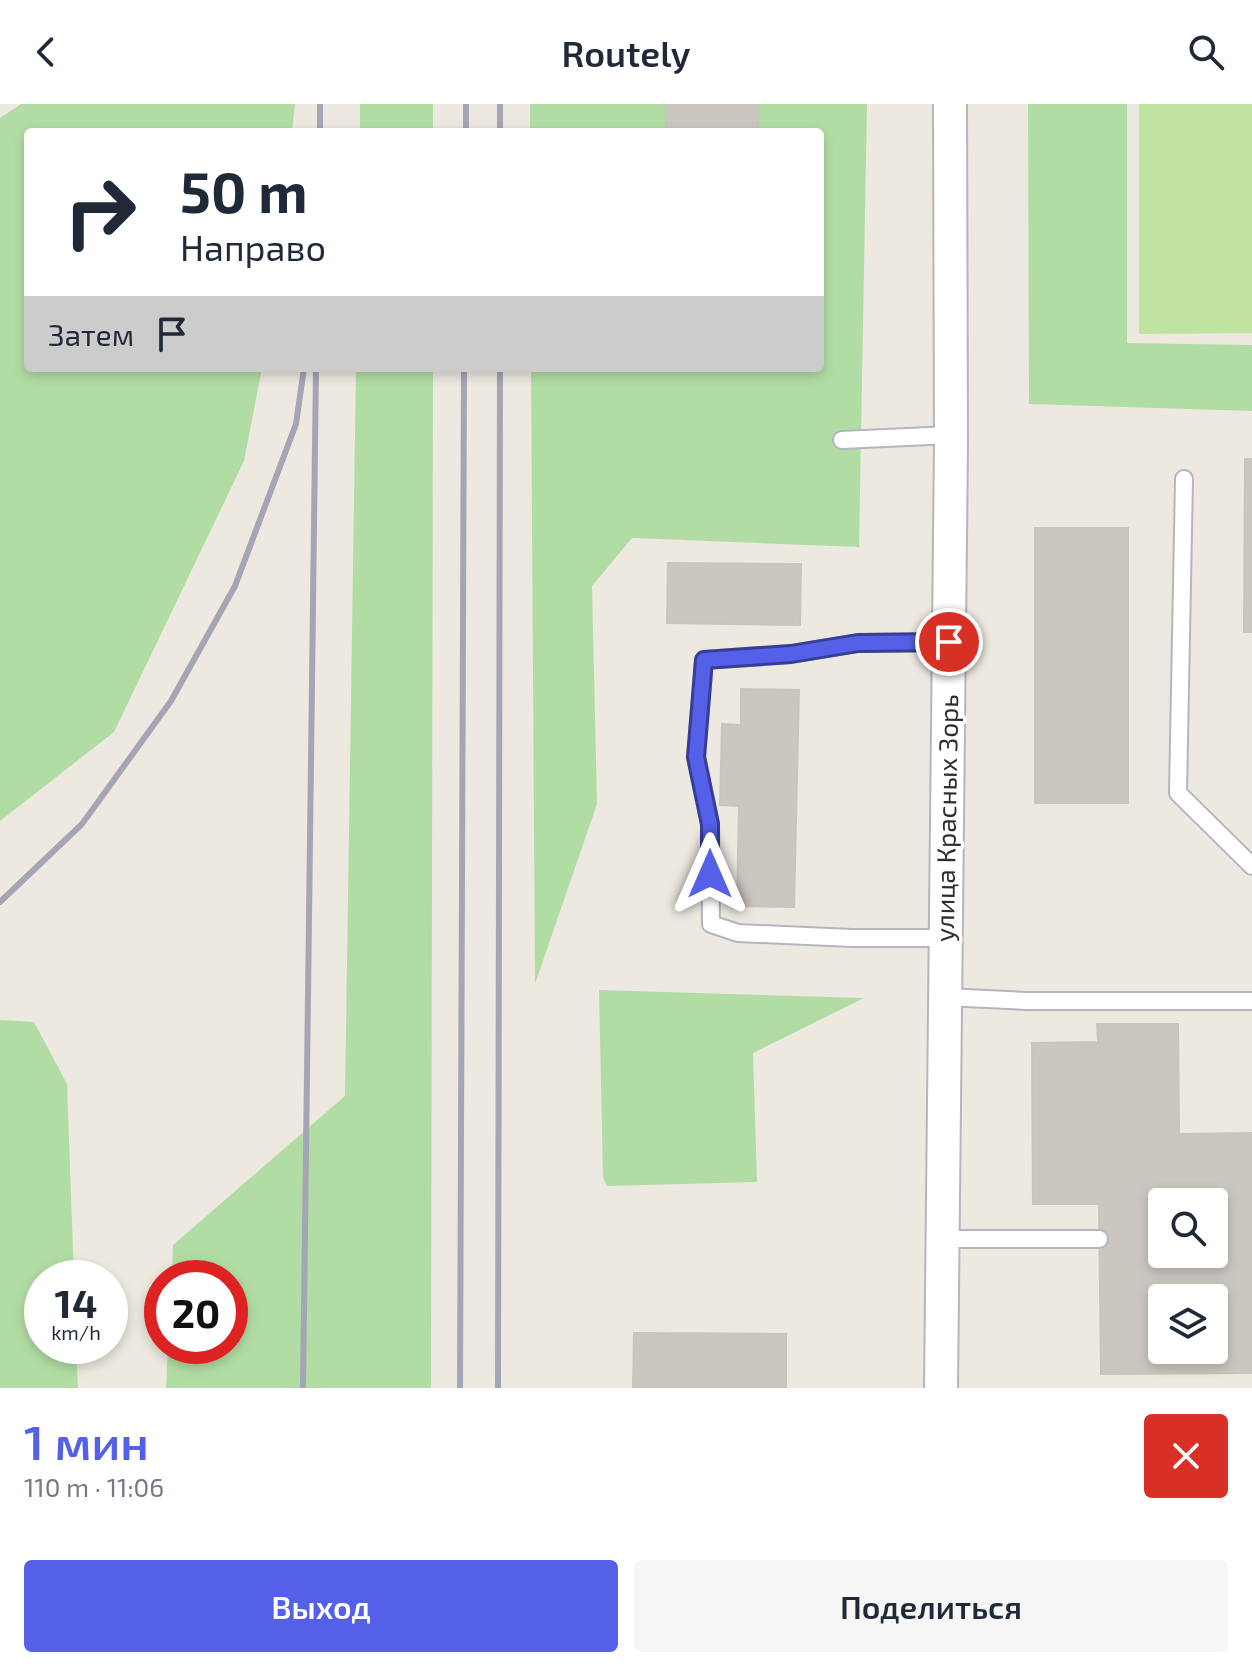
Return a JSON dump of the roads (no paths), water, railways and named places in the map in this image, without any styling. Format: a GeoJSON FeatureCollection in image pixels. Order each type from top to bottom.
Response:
{"type":"FeatureCollection","features":[{"type":"Feature","properties":{"kind":"street","name":"улица Красных Зорь"},"geometry":{"type":"LineString","coordinates":[[941,1388],[951,435],[950,104]]}},
{"type":"Feature","properties":{"kind":"lane"},"geometry":{"type":"LineString","coordinates":[[842,440],[951,435]]}},
{"type":"Feature","properties":{"kind":"lane"},"geometry":{"type":"LineString","coordinates":[[1184,479],[1178,793],[1252,866]]}},
{"type":"Feature","properties":{"kind":"lane"},"geometry":{"type":"LineString","coordinates":[[946,938],[738,933],[711,924],[710,824],[696,757],[704,660],[791,654],[858,643],[949,642]]}},
{"type":"Feature","properties":{"kind":"lane"},"geometry":{"type":"LineString","coordinates":[[945,997],[1026,1001],[1252,1001]]}},
{"type":"Feature","properties":{"kind":"lane"},"geometry":{"type":"LineString","coordinates":[[943,1239],[1099,1239]]}},
{"type":"Feature","properties":{"kind":"railway"},"geometry":{"type":"LineString","coordinates":[[320,104],[320,128]]}},
{"type":"Feature","properties":{"kind":"railway"},"geometry":{"type":"LineString","coordinates":[[466,104],[466,128]]}},
{"type":"Feature","properties":{"kind":"railway"},"geometry":{"type":"LineString","coordinates":[[500,104],[500,128]]}},
{"type":"Feature","properties":{"kind":"railway"},"geometry":{"type":"LineString","coordinates":[[0,902],[82,824],[171,701],[235,586],[296,424],[303,372]]}},
{"type":"Feature","properties":{"kind":"railway"},"geometry":{"type":"LineString","coordinates":[[303,1388],[316,372]]}},
{"type":"Feature","properties":{"kind":"railway"},"geometry":{"type":"LineString","coordinates":[[460,1388],[464,372]]}},
{"type":"Feature","properties":{"kind":"railway"},"geometry":{"type":"LineString","coordinates":[[498,1388],[500,372]]}}]}
